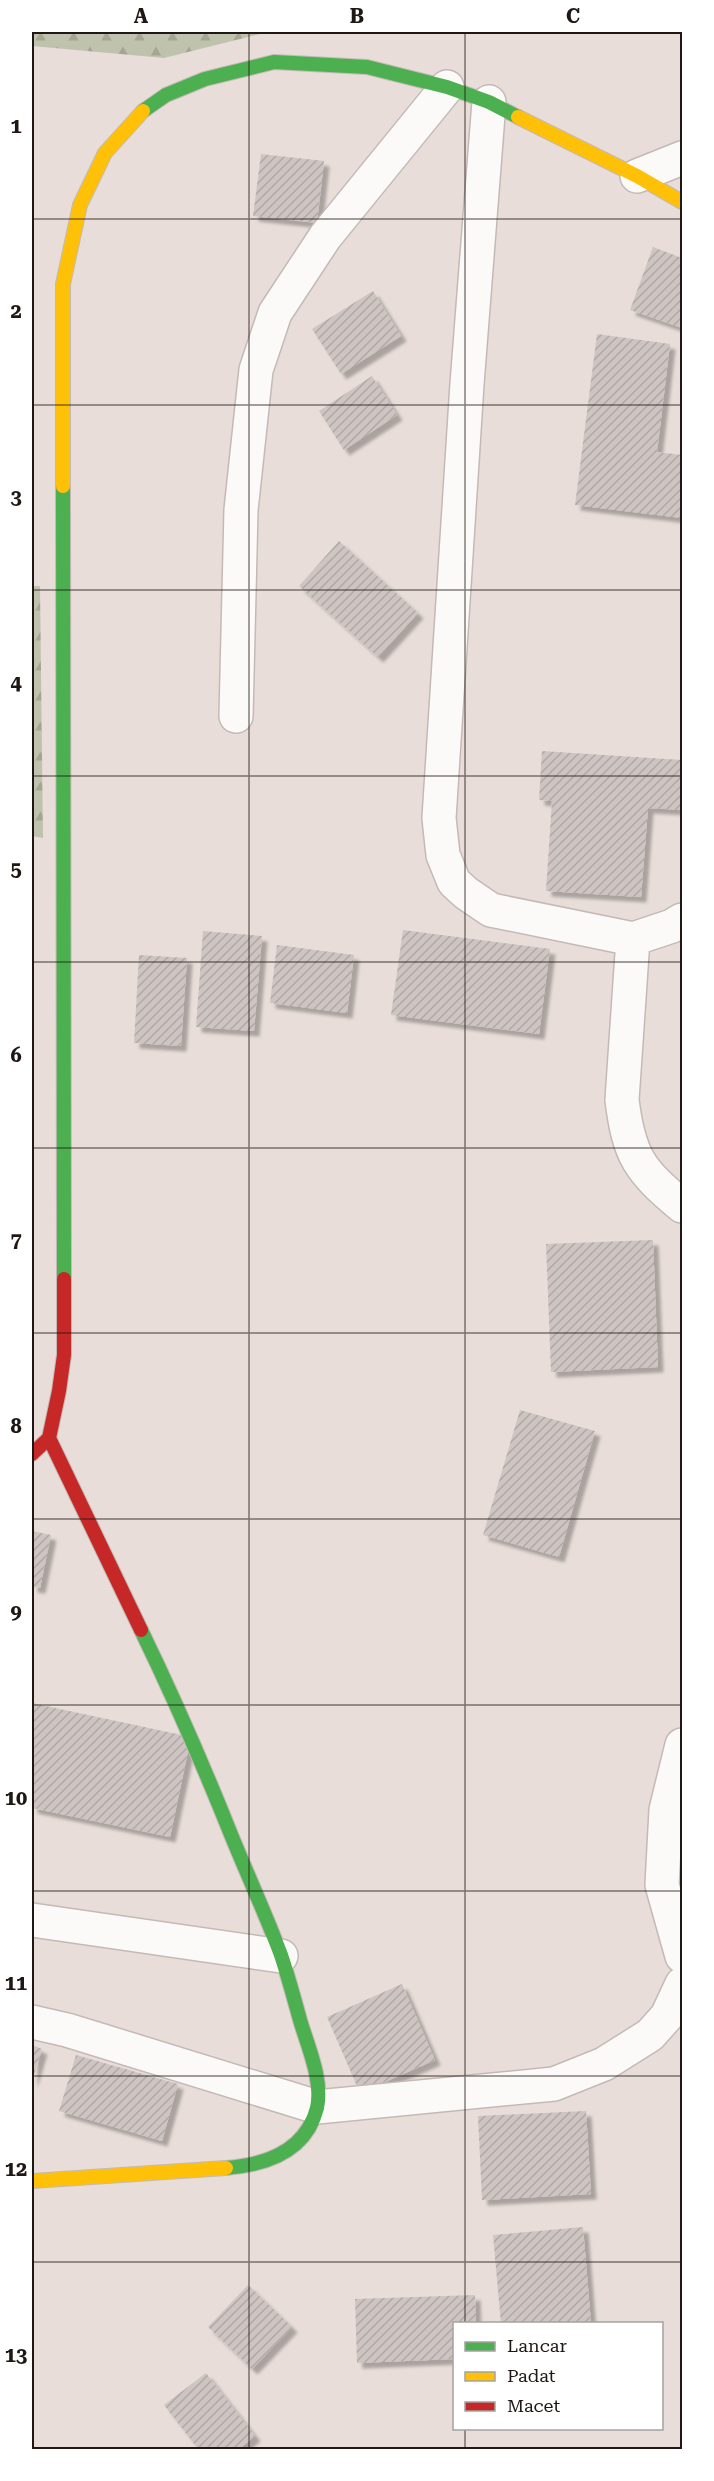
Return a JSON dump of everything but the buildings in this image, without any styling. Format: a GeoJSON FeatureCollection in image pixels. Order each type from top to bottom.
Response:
{"type":"FeatureCollection","features":[{"type":"Feature","properties":{"kind":"street"},"geometry":{"type":"LineString","coordinates":[[32,1454],[49,1438],[64,1355],[63,284],[80,205],[105,153],[141,113],[166,95],[205,79],[274,62],[367,67],[447,87],[489,102],[638,176],[682,202]]}},
{"type":"Feature","properties":{"kind":"street"},"geometry":{"type":"LineString","coordinates":[[236,716],[241,510],[256,370],[275,313],[325,237],[447,87]]}},
{"type":"Feature","properties":{"kind":"street"},"geometry":{"type":"LineString","coordinates":[[489,102],[439,818],[443,855],[454,882],[491,910],[633,939],[672,926],[682,920]]}},
{"type":"Feature","properties":{"kind":"street"},"geometry":{"type":"LineString","coordinates":[[638,176],[682,158]]}},
{"type":"Feature","properties":{"kind":"street"},"geometry":{"type":"LineString","coordinates":[[633,939],[622,1100],[625,1123],[639,1164],[655,1184],[682,1206]]}},
{"type":"Feature","properties":{"kind":"street"},"geometry":{"type":"LineString","coordinates":[[32,2181],[239,2167],[282,2156],[310,2128],[317,2107],[315,2070],[281,1956],[181,1712],[49,1438]]}},
{"type":"Feature","properties":{"kind":"street"},"geometry":{"type":"LineString","coordinates":[[682,1745],[666,1810],[662,1885],[682,1956]]}},
{"type":"Feature","properties":{"kind":"street"},"geometry":{"type":"LineString","coordinates":[[32,1920],[281,1956]]}},
{"type":"Feature","properties":{"kind":"street"},"geometry":{"type":"LineString","coordinates":[[32,2022],[67,2030],[317,2107],[554,2084],[604,2064],[650,2035],[667,2016],[682,1984]]}},
{"type":"Feature","properties":{"kind":"green space"},"geometry":{"type":"Polygon","coordinates":[[[32,32],[268,32],[164,58],[32,46],[32,32]]]}},
{"type":"Feature","properties":{"kind":"green space"},"geometry":{"type":"Polygon","coordinates":[[[32,586],[40,586],[43,838],[32,836],[32,586]]]}},
{"type":"Feature","properties":{"kind":"traffic: fast"},"geometry":{"type":"LineString","coordinates":[[143,111],[166,95],[205,79],[274,62],[367,67],[447,87],[489,102],[518,117]]}},
{"type":"Feature","properties":{"kind":"traffic: fast"},"geometry":{"type":"LineString","coordinates":[[63,486],[64,1279]]}},
{"type":"Feature","properties":{"kind":"traffic: fast"},"geometry":{"type":"LineString","coordinates":[[141,1630],[200,1759],[281,1955],[318,2086],[317,2108],[312,2123],[294,2145],[269,2159],[226,2168]]}},
{"type":"Feature","properties":{"kind":"traffic: slow"},"geometry":{"type":"LineString","coordinates":[[63,486],[63,284],[80,205],[105,153],[143,111]]}},
{"type":"Feature","properties":{"kind":"traffic: slow"},"geometry":{"type":"LineString","coordinates":[[518,117],[637,176],[682,202]]}},
{"type":"Feature","properties":{"kind":"traffic: slow"},"geometry":{"type":"LineString","coordinates":[[32,2181],[226,2168]]}},
{"type":"Feature","properties":{"kind":"traffic: jam"},"geometry":{"type":"LineString","coordinates":[[32,1454],[49,1438],[59,1391],[64,1355],[64,1279]]}},
{"type":"Feature","properties":{"kind":"traffic: jam"},"geometry":{"type":"LineString","coordinates":[[49,1438],[141,1630]]}}]}
